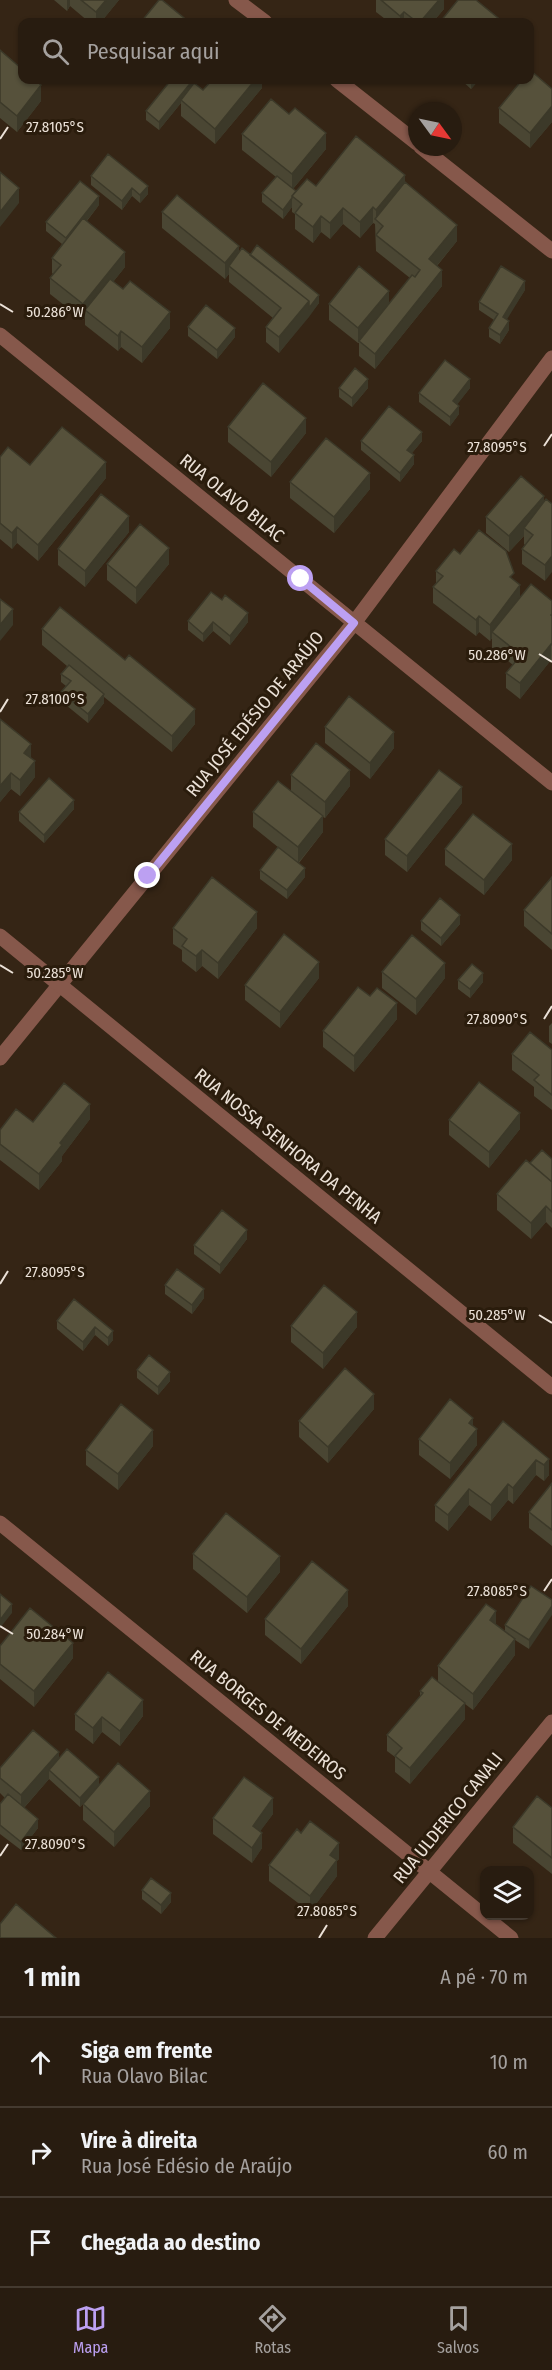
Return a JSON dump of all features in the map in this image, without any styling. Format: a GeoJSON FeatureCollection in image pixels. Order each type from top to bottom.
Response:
{"type":"FeatureCollection","features":[{"type":"Feature","properties":{"kind":"street"},"geometry":{"type":"LineString","coordinates":[[236,0],[260,18]]}},
{"type":"Feature","properties":{"kind":"street"},"geometry":{"type":"LineString","coordinates":[[341,84],[408,136]]}},
{"type":"Feature","properties":{"kind":"street"},"geometry":{"type":"LineString","coordinates":[[433,156],[552,251]]}},
{"type":"Feature","properties":{"kind":"street","name":"RUA OLAVO BILAC"},"geometry":{"type":"LineString","coordinates":[[0,335],[552,783]]}},
{"type":"Feature","properties":{"kind":"street","name":"RUA JOSÉ EDÉSIO DE ARAÚJO"},"geometry":{"type":"LineString","coordinates":[[0,1058],[354,623],[552,358]]}},
{"type":"Feature","properties":{"kind":"street","name":"RUA NOSSA SENHORA DA PENHA"},"geometry":{"type":"LineString","coordinates":[[0,936],[552,1388]]}},
{"type":"Feature","properties":{"kind":"street","name":"RUA BORGES DE MEDEIROS"},"geometry":{"type":"LineString","coordinates":[[0,1523],[511,1938]]}},
{"type":"Feature","properties":{"kind":"street","name":"RUA ULDERICO CANALI"},"geometry":{"type":"LineString","coordinates":[[375,1938],[552,1722]]}},
{"type":"Feature","properties":{"kind":"building"},"geometry":{"type":"Polygon","coordinates":[[[81,0],[106,0],[96,12],[81,0]]]}},
{"type":"Feature","properties":{"kind":"building"},"geometry":{"type":"Polygon","coordinates":[[[159,0],[162,0],[184,18],[144,18],[159,0]]]}},
{"type":"Feature","properties":{"kind":"building"},"geometry":{"type":"Polygon","coordinates":[[[381,0],[439,0],[423,18],[412,18],[404,12],[400,16],[381,0]]]}},
{"type":"Feature","properties":{"kind":"building"},"geometry":{"type":"Polygon","coordinates":[[[458,0],[476,0],[498,18],[443,18],[458,0]]]}},
{"type":"Feature","properties":{"kind":"building"},"geometry":{"type":"Polygon","coordinates":[[[0,50],[18,66],[18,84],[41,85],[17,116],[0,102],[0,50]]]}},
{"type":"Feature","properties":{"kind":"building"},"geometry":{"type":"Polygon","coordinates":[[[534,73],[552,89],[552,106],[530,133],[499,108],[519,84],[534,84],[534,73]]]}},
{"type":"Feature","properties":{"kind":"building"},"geometry":{"type":"Polygon","coordinates":[[[168,84],[190,84],[159,122],[146,111],[168,84]]]}},
{"type":"Feature","properties":{"kind":"building"},"geometry":{"type":"Polygon","coordinates":[[[193,84],[203,90],[208,84],[252,84],[215,129],[181,100],[193,84]]]}},
{"type":"Feature","properties":{"kind":"building"},"geometry":{"type":"Polygon","coordinates":[[[271,99],[289,114],[295,108],[326,133],[292,174],[242,134],[271,99]]]}},
{"type":"Feature","properties":{"kind":"building"},"geometry":{"type":"Polygon","coordinates":[[[356,136],[405,175],[376,210],[373,207],[360,222],[343,208],[330,223],[321,216],[313,227],[295,213],[302,204],[292,196],[307,179],[316,186],[356,136]]]}},
{"type":"Feature","properties":{"kind":"building"},"geometry":{"type":"Polygon","coordinates":[[[108,154],[148,186],[140,195],[132,188],[122,201],[91,176],[108,154]]]}},
{"type":"Feature","properties":{"kind":"building"},"geometry":{"type":"Polygon","coordinates":[[[0,172],[19,188],[0,212],[0,172]]]}},
{"type":"Feature","properties":{"kind":"building"},"geometry":{"type":"Polygon","coordinates":[[[277,176],[296,191],[283,210],[262,193],[277,176]]]}},
{"type":"Feature","properties":{"kind":"building"},"geometry":{"type":"Polygon","coordinates":[[[80,181],[99,196],[66,238],[46,222],[80,181]]]}},
{"type":"Feature","properties":{"kind":"building"},"geometry":{"type":"Polygon","coordinates":[[[405,182],[457,225],[429,259],[442,270],[375,354],[359,341],[412,275],[415,277],[420,270],[376,235],[383,226],[375,219],[405,182]]]}},
{"type":"Feature","properties":{"kind":"building"},"geometry":{"type":"Polygon","coordinates":[[[177,195],[239,246],[225,263],[162,212],[177,195]]]}},
{"type":"Feature","properties":{"kind":"building"},"geometry":{"type":"Polygon","coordinates":[[[83,218],[125,252],[83,304],[50,278],[61,265],[52,258],[83,218]]]}},
{"type":"Feature","properties":{"kind":"building"},"geometry":{"type":"Polygon","coordinates":[[[257,245],[319,295],[309,308],[309,301],[250,255],[257,245]]]}},
{"type":"Feature","properties":{"kind":"building"},"geometry":{"type":"Polygon","coordinates":[[[242,248],[309,301],[279,337],[266,327],[281,308],[229,266],[242,248]]]}},
{"type":"Feature","properties":{"kind":"building"},"geometry":{"type":"Polygon","coordinates":[[[359,266],[389,291],[358,328],[329,304],[359,266]]]}},
{"type":"Feature","properties":{"kind":"building"},"geometry":{"type":"Polygon","coordinates":[[[501,266],[525,281],[503,317],[509,321],[500,335],[489,328],[498,314],[479,302],[501,266]]]}},
{"type":"Feature","properties":{"kind":"building"},"geometry":{"type":"Polygon","coordinates":[[[110,279],[123,289],[130,281],[170,312],[142,347],[121,331],[118,336],[85,310],[110,279]]]}},
{"type":"Feature","properties":{"kind":"building"},"geometry":{"type":"Polygon","coordinates":[[[206,305],[235,328],[217,350],[188,327],[206,305]]]}},
{"type":"Feature","properties":{"kind":"building"},"geometry":{"type":"Polygon","coordinates":[[[445,360],[470,379],[453,401],[459,406],[450,417],[419,393],[445,360]]]}},
{"type":"Feature","properties":{"kind":"building"},"geometry":{"type":"Polygon","coordinates":[[[355,368],[368,379],[352,398],[339,388],[355,368]]]}},
{"type":"Feature","properties":{"kind":"building"},"geometry":{"type":"Polygon","coordinates":[[[263,383],[306,418],[271,462],[228,427],[263,383]]]}},
{"type":"Feature","properties":{"kind":"building"},"geometry":{"type":"Polygon","coordinates":[[[389,406],[422,432],[407,450],[414,455],[400,473],[361,441],[389,406]]]}},
{"type":"Feature","properties":{"kind":"building"},"geometry":{"type":"Polygon","coordinates":[[[62,427],[106,462],[38,545],[17,527],[12,533],[0,523],[0,457],[8,447],[30,465],[62,427]]]}},
{"type":"Feature","properties":{"kind":"building"},"geometry":{"type":"Polygon","coordinates":[[[326,438],[370,473],[334,517],[290,482],[326,438]]]}},
{"type":"Feature","properties":{"kind":"building"},"geometry":{"type":"Polygon","coordinates":[[[521,476],[544,496],[509,536],[486,517],[521,476]]]}},
{"type":"Feature","properties":{"kind":"building"},"geometry":{"type":"Polygon","coordinates":[[[101,494],[129,516],[85,571],[58,549],[101,494]]]}},
{"type":"Feature","properties":{"kind":"building"},"geometry":{"type":"Polygon","coordinates":[[[546,499],[552,504],[552,556],[545,565],[522,549],[533,535],[524,528],[546,499]]]}},
{"type":"Feature","properties":{"kind":"building"},"geometry":{"type":"Polygon","coordinates":[[[140,524],[169,548],[136,588],[107,564],[140,524]]]}},
{"type":"Feature","properties":{"kind":"building"},"geometry":{"type":"Polygon","coordinates":[[[479,530],[506,551],[514,573],[510,577],[520,585],[490,625],[479,616],[476,620],[433,587],[443,576],[436,571],[454,549],[460,554],[479,530]]]}},
{"type":"Feature","properties":{"kind":"building"},"geometry":{"type":"Polygon","coordinates":[[[531,584],[552,601],[552,645],[520,683],[506,673],[521,655],[492,632],[531,584]]]}},
{"type":"Feature","properties":{"kind":"building"},"geometry":{"type":"Polygon","coordinates":[[[211,592],[222,600],[225,595],[248,613],[230,636],[213,622],[203,634],[188,621],[211,592]]]}},
{"type":"Feature","properties":{"kind":"building"},"geometry":{"type":"Polygon","coordinates":[[[0,599],[13,609],[0,625],[0,599]]]}},
{"type":"Feature","properties":{"kind":"building"},"geometry":{"type":"Polygon","coordinates":[[[60,607],[125,660],[129,655],[195,709],[172,736],[42,629],[60,607]]]}},
{"type":"Feature","properties":{"kind":"building"},"geometry":{"type":"Polygon","coordinates":[[[69,665],[104,694],[88,714],[61,692],[71,681],[61,674],[69,665]]]}},
{"type":"Feature","properties":{"kind":"building"},"geometry":{"type":"Polygon","coordinates":[[[349,696],[394,732],[370,763],[325,727],[349,696]]]}},
{"type":"Feature","properties":{"kind":"building"},"geometry":{"type":"Polygon","coordinates":[[[0,719],[31,744],[24,753],[35,761],[20,780],[11,773],[0,786],[0,719]]]}},
{"type":"Feature","properties":{"kind":"building"},"geometry":{"type":"Polygon","coordinates":[[[316,743],[350,770],[325,802],[291,775],[316,743]]]}},
{"type":"Feature","properties":{"kind":"building"},"geometry":{"type":"Polygon","coordinates":[[[439,770],[462,787],[407,856],[385,839],[439,770]]]}},
{"type":"Feature","properties":{"kind":"building"},"geometry":{"type":"Polygon","coordinates":[[[49,778],[74,800],[44,835],[19,812],[49,778]]]}},
{"type":"Feature","properties":{"kind":"building"},"geometry":{"type":"Polygon","coordinates":[[[278,781],[323,816],[298,847],[253,812],[278,781]]]}},
{"type":"Feature","properties":{"kind":"building"},"geometry":{"type":"Polygon","coordinates":[[[473,814],[512,844],[484,880],[445,849],[473,814]]]}},
{"type":"Feature","properties":{"kind":"building"},"geometry":{"type":"Polygon","coordinates":[[[278,847],[305,868],[287,890],[260,870],[278,847]]]}},
{"type":"Feature","properties":{"kind":"building"},"geometry":{"type":"Polygon","coordinates":[[[212,877],[257,912],[218,963],[202,950],[196,956],[182,946],[187,939],[173,928],[212,877]]]}},
{"type":"Feature","properties":{"kind":"building"},"geometry":{"type":"Polygon","coordinates":[[[552,877],[552,934],[524,910],[552,877]]]}},
{"type":"Feature","properties":{"kind":"building"},"geometry":{"type":"Polygon","coordinates":[[[440,898],[460,915],[441,938],[421,921],[440,898]]]}},
{"type":"Feature","properties":{"kind":"building"},"geometry":{"type":"Polygon","coordinates":[[[284,934],[319,962],[280,1012],[245,985],[284,934]]]}},
{"type":"Feature","properties":{"kind":"building"},"geometry":{"type":"Polygon","coordinates":[[[412,935],[445,963],[416,999],[382,972],[412,935]]]}},
{"type":"Feature","properties":{"kind":"building"},"geometry":{"type":"Polygon","coordinates":[[[472,964],[483,973],[470,989],[458,980],[472,964]]]}},
{"type":"Feature","properties":{"kind":"building"},"geometry":{"type":"Polygon","coordinates":[[[358,987],[370,996],[377,988],[397,1003],[354,1056],[323,1031],[358,987]]]}},
{"type":"Feature","properties":{"kind":"building"},"geometry":{"type":"Polygon","coordinates":[[[530,1032],[552,1050],[552,1095],[534,1080],[539,1075],[512,1054],[530,1032]]]}},
{"type":"Feature","properties":{"kind":"building"},"geometry":{"type":"Polygon","coordinates":[[[479,1082],[520,1113],[489,1152],[449,1120],[479,1082]]]}},
{"type":"Feature","properties":{"kind":"building"},"geometry":{"type":"Polygon","coordinates":[[[64,1083],[90,1104],[39,1174],[0,1144],[0,1130],[16,1109],[33,1122],[64,1083]]]}},
{"type":"Feature","properties":{"kind":"building"},"geometry":{"type":"Polygon","coordinates":[[[542,1150],[552,1159],[552,1182],[530,1163],[542,1150]]]}},
{"type":"Feature","properties":{"kind":"building"},"geometry":{"type":"Polygon","coordinates":[[[526,1160],[552,1182],[552,1212],[546,1206],[531,1223],[497,1194],[526,1160]]]}},
{"type":"Feature","properties":{"kind":"building"},"geometry":{"type":"Polygon","coordinates":[[[222,1210],[247,1230],[220,1265],[194,1245],[222,1210]]]}},
{"type":"Feature","properties":{"kind":"building"},"geometry":{"type":"Polygon","coordinates":[[[177,1269],[204,1289],[192,1305],[165,1285],[177,1269]]]}},
{"type":"Feature","properties":{"kind":"building"},"geometry":{"type":"Polygon","coordinates":[[[324,1285],[357,1312],[323,1353],[291,1326],[324,1285]]]}},
{"type":"Feature","properties":{"kind":"building"},"geometry":{"type":"Polygon","coordinates":[[[74,1299],[113,1331],[108,1338],[95,1327],[83,1342],[57,1321],[74,1299]]]}},
{"type":"Feature","properties":{"kind":"building"},"geometry":{"type":"Polygon","coordinates":[[[149,1355],[170,1372],[158,1387],[137,1370],[149,1355]]]}},
{"type":"Feature","properties":{"kind":"building"},"geometry":{"type":"Polygon","coordinates":[[[345,1368],[374,1394],[328,1447],[299,1421],[345,1368]]]}},
{"type":"Feature","properties":{"kind":"building"},"geometry":{"type":"Polygon","coordinates":[[[450,1399],[473,1418],[469,1423],[477,1429],[450,1463],[419,1439],[450,1399]]]}},
{"type":"Feature","properties":{"kind":"building"},"geometry":{"type":"Polygon","coordinates":[[[121,1404],[153,1430],[118,1474],[86,1450],[121,1404]]]}},
{"type":"Feature","properties":{"kind":"building"},"geometry":{"type":"Polygon","coordinates":[[[503,1421],[549,1459],[544,1465],[536,1460],[513,1488],[508,1484],[491,1505],[469,1489],[448,1515],[435,1505],[503,1421]]]}},
{"type":"Feature","properties":{"kind":"building"},"geometry":{"type":"Polygon","coordinates":[[[552,1483],[552,1530],[529,1512],[552,1483]]]}},
{"type":"Feature","properties":{"kind":"building"},"geometry":{"type":"Polygon","coordinates":[[[226,1513],[280,1556],[247,1597],[193,1554],[226,1513]]]}},
{"type":"Feature","properties":{"kind":"building"},"geometry":{"type":"Polygon","coordinates":[[[312,1561],[348,1590],[301,1649],[265,1619],[312,1561]]]}},
{"type":"Feature","properties":{"kind":"building"},"geometry":{"type":"Polygon","coordinates":[[[531,1586],[552,1600],[552,1606],[529,1640],[505,1625],[531,1586]]]}},
{"type":"Feature","properties":{"kind":"building"},"geometry":{"type":"Polygon","coordinates":[[[0,1594],[12,1604],[0,1620],[0,1594]]]}},
{"type":"Feature","properties":{"kind":"building"},"geometry":{"type":"Polygon","coordinates":[[[486,1604],[496,1611],[490,1620],[515,1639],[473,1694],[438,1666],[486,1604]]]}},
{"type":"Feature","properties":{"kind":"building"},"geometry":{"type":"Polygon","coordinates":[[[30,1608],[73,1643],[34,1691],[0,1664],[0,1646],[30,1608]]]}},
{"type":"Feature","properties":{"kind":"building"},"geometry":{"type":"Polygon","coordinates":[[[108,1672],[143,1700],[120,1731],[102,1717],[93,1728],[75,1714],[108,1672]]]}},
{"type":"Feature","properties":{"kind":"building"},"geometry":{"type":"Polygon","coordinates":[[[432,1677],[465,1703],[410,1768],[395,1756],[402,1748],[387,1735],[423,1693],[420,1691],[432,1677]]]}},
{"type":"Feature","properties":{"kind":"building"},"geometry":{"type":"Polygon","coordinates":[[[33,1730],[59,1752],[21,1795],[0,1778],[0,1768],[33,1730]]]}},
{"type":"Feature","properties":{"kind":"building"},"geometry":{"type":"Polygon","coordinates":[[[67,1749],[99,1777],[80,1798],[49,1770],[67,1749]]]}},
{"type":"Feature","properties":{"kind":"building"},"geometry":{"type":"Polygon","coordinates":[[[118,1763],[150,1791],[114,1832],[83,1804],[118,1763]]]}},
{"type":"Feature","properties":{"kind":"building"},"geometry":{"type":"Polygon","coordinates":[[[244,1777],[273,1798],[253,1826],[262,1833],[252,1848],[213,1818],[244,1777]]]}},
{"type":"Feature","properties":{"kind":"building"},"geometry":{"type":"Polygon","coordinates":[[[8,1794],[38,1819],[21,1842],[0,1825],[0,1804],[8,1794]]]}},
{"type":"Feature","properties":{"kind":"building"},"geometry":{"type":"Polygon","coordinates":[[[537,1796],[552,1808],[552,1858],[513,1827],[537,1796]]]}},
{"type":"Feature","properties":{"kind":"building"},"geometry":{"type":"Polygon","coordinates":[[[310,1821],[339,1843],[330,1855],[337,1860],[310,1896],[269,1865],[297,1829],[301,1833],[310,1821]]]}},
{"type":"Feature","properties":{"kind":"building"},"geometry":{"type":"Polygon","coordinates":[[[151,1878],[171,1893],[161,1905],[142,1890],[151,1878]]]}},
{"type":"Feature","properties":{"kind":"building"},"geometry":{"type":"Polygon","coordinates":[[[16,1904],[56,1938],[0,1938],[0,1924],[16,1904]]]}},
{"type":"Feature","properties":{"kind":"route"},"geometry":{"type":"LineString","coordinates":[[148,876],[354,623],[301,579]]}}]}
